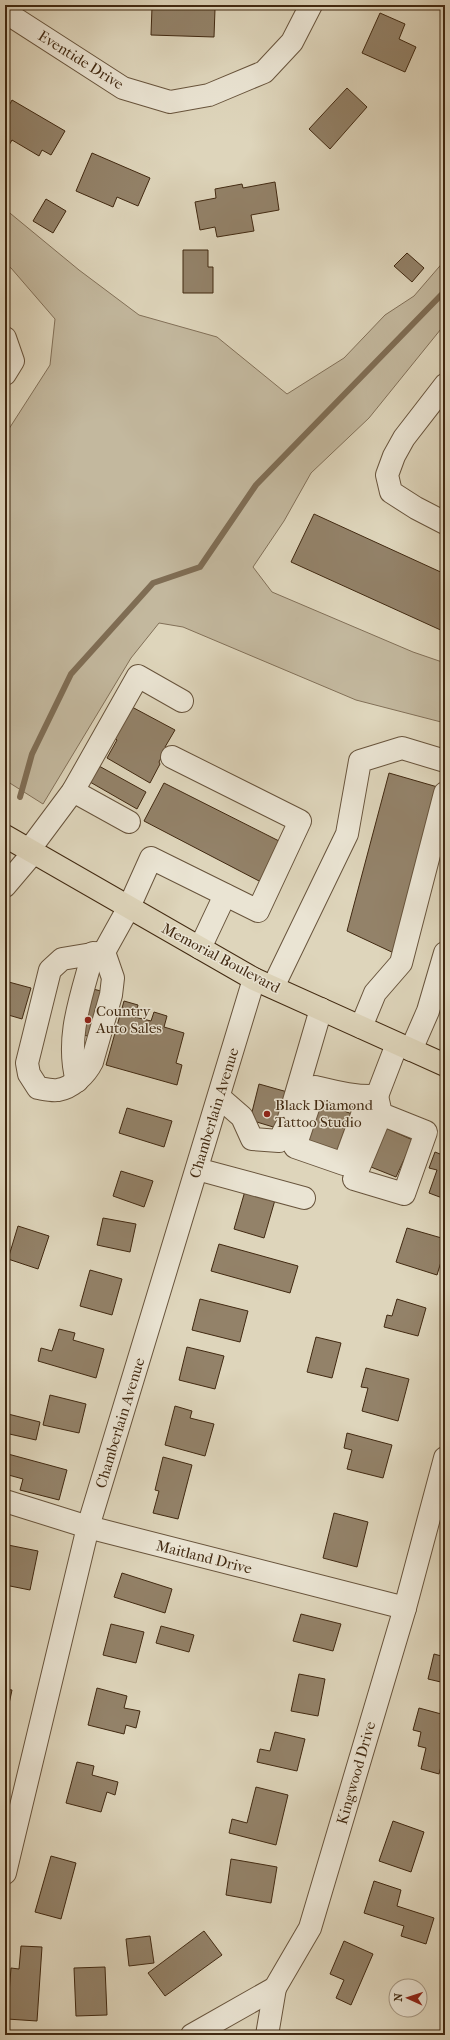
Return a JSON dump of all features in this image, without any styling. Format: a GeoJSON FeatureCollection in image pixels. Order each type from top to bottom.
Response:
{"type":"FeatureCollection","features":[{"type":"Feature","properties":{"kind":"main road","name":"Memorial Boulevard"},"geometry":{"type":"LineString","coordinates":[[5,836],[264,983],[445,1065]]}},
{"type":"Feature","properties":{"kind":"street","name":"Eventide Drive"},"geometry":{"type":"LineString","coordinates":[[5,12],[123,88],[170,102],[210,95],[264,72],[292,42],[311,5]]}},
{"type":"Feature","properties":{"kind":"street"},"geometry":{"type":"LineString","coordinates":[[5,338],[13,361],[5,374]]}},
{"type":"Feature","properties":{"kind":"street"},"geometry":{"type":"LineString","coordinates":[[445,385],[404,438],[387,475],[390,492],[445,523]]}},
{"type":"Feature","properties":{"kind":"street"},"geometry":{"type":"LineString","coordinates":[[5,886],[31,852],[73,791],[138,676],[182,701]]}},
{"type":"Feature","properties":{"kind":"street","name":"Chamberlain Avenue"},"geometry":{"type":"LineString","coordinates":[[5,1873],[88,1527],[219,1097],[264,983],[347,834],[360,761],[402,748],[445,761]]}},
{"type":"Feature","properties":{"kind":"street"},"geometry":{"type":"LineString","coordinates":[[98,953],[113,978],[111,995],[92,1062],[88,1070],[77,1081],[58,1090],[38,1088],[29,1074],[27,1063],[50,970],[62,959],[98,953],[129,907],[151,858],[258,911],[300,821],[172,757]]}},
{"type":"Feature","properties":{"kind":"street"},"geometry":{"type":"LineString","coordinates":[[73,791],[129,822]]}},
{"type":"Feature","properties":{"kind":"street"},"geometry":{"type":"LineString","coordinates":[[361,1028],[375,993],[401,963],[445,793]]}},
{"type":"Feature","properties":{"kind":"street"},"geometry":{"type":"LineString","coordinates":[[200,948],[225,895]]}},
{"type":"Feature","properties":{"kind":"street"},"geometry":{"type":"LineString","coordinates":[[376,1102],[404,1047],[428,1012],[445,953]]}},
{"type":"Feature","properties":{"kind":"street"},"geometry":{"type":"LineString","coordinates":[[219,1097],[242,1117],[252,1139],[279,1141],[287,1125],[322,1009]]}},
{"type":"Feature","properties":{"kind":"street"},"geometry":{"type":"LineString","coordinates":[[197,1169],[304,1198]]}},
{"type":"Feature","properties":{"kind":"street","name":"Kingwood Drive"},"geometry":{"type":"LineString","coordinates":[[275,1988],[310,1928],[405,1608],[445,1458]]}},
{"type":"Feature","properties":{"kind":"street","name":"Maitland Drive"},"geometry":{"type":"LineString","coordinates":[[5,1501],[88,1527],[405,1608]]}},
{"type":"Feature","properties":{"kind":"street"},"geometry":{"type":"LineString","coordinates":[[192,2035],[275,1988]]}},
{"type":"Feature","properties":{"kind":"street"},"geometry":{"type":"LineString","coordinates":[[267,2035],[275,1988]]}},
{"type":"Feature","properties":{"kind":"shaded area"},"geometry":{"type":"Polygon","coordinates":[[[5,209],[79,270],[139,315],[217,337],[287,394],[344,358],[385,315],[414,296],[445,260],[445,324],[369,418],[311,473],[284,521],[253,567],[272,592],[413,652],[445,663],[445,723],[356,700],[183,627],[159,623],[131,658],[43,804],[5,780],[5,435],[50,365],[55,319],[11,268],[5,264],[5,209]]]}},
{"type":"Feature","properties":{"kind":"building"},"geometry":{"type":"Polygon","coordinates":[[[152,7],[215,9],[214,37],[151,35],[152,7]]]}},
{"type":"Feature","properties":{"kind":"building"},"geometry":{"type":"Polygon","coordinates":[[[380,13],[405,24],[399,39],[416,47],[405,72],[362,53],[380,13]]]}},
{"type":"Feature","properties":{"kind":"building"},"geometry":{"type":"Polygon","coordinates":[[[347,88],[367,107],[330,149],[309,129],[347,88]]]}},
{"type":"Feature","properties":{"kind":"building"},"geometry":{"type":"Polygon","coordinates":[[[12,100],[65,131],[51,155],[42,150],[39,156],[12,140],[5,152],[5,113],[12,100]]]}},
{"type":"Feature","properties":{"kind":"building"},"geometry":{"type":"Polygon","coordinates":[[[92,153],[150,178],[138,206],[117,197],[113,207],[76,191],[92,153]]]}},
{"type":"Feature","properties":{"kind":"building"},"geometry":{"type":"Polygon","coordinates":[[[275,182],[279,210],[251,215],[254,231],[217,237],[215,227],[200,230],[195,202],[216,198],[215,189],[242,184],[243,188],[275,182]]]}},
{"type":"Feature","properties":{"kind":"building"},"geometry":{"type":"Polygon","coordinates":[[[46,199],[66,211],[53,233],[33,221],[46,199]]]}},
{"type":"Feature","properties":{"kind":"building"},"geometry":{"type":"Polygon","coordinates":[[[183,250],[208,250],[208,267],[213,267],[213,293],[183,293],[183,250]]]}},
{"type":"Feature","properties":{"kind":"building"},"geometry":{"type":"Polygon","coordinates":[[[407,253],[424,268],[412,282],[394,266],[407,253]]]}},
{"type":"Feature","properties":{"kind":"building"},"geometry":{"type":"Polygon","coordinates":[[[314,514],[445,574],[445,632],[291,562],[314,514]]]}},
{"type":"Feature","properties":{"kind":"building"},"geometry":{"type":"Polygon","coordinates":[[[132,707],[175,730],[165,747],[166,748],[159,762],[160,764],[150,783],[107,758],[117,740],[115,738],[132,707]]]}},
{"type":"Feature","properties":{"kind":"building"},"geometry":{"type":"Polygon","coordinates":[[[99,766],[146,792],[137,809],[90,782],[99,766]]]}},
{"type":"Feature","properties":{"kind":"building"},"geometry":{"type":"Polygon","coordinates":[[[389,773],[441,788],[396,954],[347,931],[389,773]]]}},
{"type":"Feature","properties":{"kind":"building"},"geometry":{"type":"Polygon","coordinates":[[[164,783],[281,842],[261,882],[144,821],[164,783]]]}},
{"type":"Feature","properties":{"kind":"building"},"geometry":{"type":"Polygon","coordinates":[[[5,981],[31,988],[22,1019],[5,1014],[5,981]]]}},
{"type":"Feature","properties":{"kind":"building"},"geometry":{"type":"Polygon","coordinates":[[[93,989],[101,991],[90,1037],[78,1033],[93,989]]]}},
{"type":"Feature","properties":{"kind":"building"},"geometry":{"type":"Polygon","coordinates":[[[124,1001],[138,1005],[135,1017],[151,1021],[154,1012],[167,1016],[164,1027],[184,1033],[176,1063],[182,1065],[177,1085],[106,1065],[124,1001]]]}},
{"type":"Feature","properties":{"kind":"building"},"geometry":{"type":"Polygon","coordinates":[[[259,1084],[291,1093],[280,1129],[250,1120],[259,1084]]]}},
{"type":"Feature","properties":{"kind":"building"},"geometry":{"type":"Polygon","coordinates":[[[316,1100],[357,1116],[343,1153],[304,1139],[316,1100]]]}},
{"type":"Feature","properties":{"kind":"building"},"geometry":{"type":"Polygon","coordinates":[[[127,1108],[172,1121],[164,1147],[119,1133],[127,1108]]]}},
{"type":"Feature","properties":{"kind":"building"},"geometry":{"type":"Polygon","coordinates":[[[381,1126],[415,1141],[409,1154],[407,1153],[396,1177],[366,1165],[381,1126]]]}},
{"type":"Feature","properties":{"kind":"building"},"geometry":{"type":"Polygon","coordinates":[[[435,1152],[445,1156],[445,1199],[429,1193],[437,1170],[429,1168],[435,1152]]]}},
{"type":"Feature","properties":{"kind":"building"},"geometry":{"type":"Polygon","coordinates":[[[121,1171],[153,1181],[144,1207],[113,1196],[121,1171]]]}},
{"type":"Feature","properties":{"kind":"building"},"geometry":{"type":"Polygon","coordinates":[[[245,1191],[275,1200],[264,1238],[234,1229],[245,1191]]]}},
{"type":"Feature","properties":{"kind":"building"},"geometry":{"type":"Polygon","coordinates":[[[103,1218],[136,1224],[130,1252],[97,1245],[103,1218]]]}},
{"type":"Feature","properties":{"kind":"building"},"geometry":{"type":"Polygon","coordinates":[[[18,1226],[49,1236],[38,1269],[8,1259],[18,1226]]]}},
{"type":"Feature","properties":{"kind":"building"},"geometry":{"type":"Polygon","coordinates":[[[407,1228],[445,1239],[445,1249],[437,1275],[396,1262],[407,1228]]]}},
{"type":"Feature","properties":{"kind":"building"},"geometry":{"type":"Polygon","coordinates":[[[219,1244],[298,1266],[290,1293],[211,1271],[219,1244]]]}},
{"type":"Feature","properties":{"kind":"building"},"geometry":{"type":"Polygon","coordinates":[[[90,1270],[122,1279],[112,1315],[80,1306],[90,1270]]]}},
{"type":"Feature","properties":{"kind":"building"},"geometry":{"type":"Polygon","coordinates":[[[200,1299],[248,1311],[240,1342],[192,1330],[200,1299]]]}},
{"type":"Feature","properties":{"kind":"building"},"geometry":{"type":"Polygon","coordinates":[[[397,1299],[426,1308],[418,1336],[384,1327],[387,1315],[392,1316],[397,1299]]]}},
{"type":"Feature","properties":{"kind":"building"},"geometry":{"type":"Polygon","coordinates":[[[59,1329],[75,1333],[73,1340],[104,1349],[96,1378],[38,1361],[41,1348],[52,1351],[59,1329]]]}},
{"type":"Feature","properties":{"kind":"building"},"geometry":{"type":"Polygon","coordinates":[[[316,1337],[341,1343],[332,1378],[307,1372],[316,1337]]]}},
{"type":"Feature","properties":{"kind":"building"},"geometry":{"type":"Polygon","coordinates":[[[187,1347],[224,1356],[215,1389],[179,1380],[187,1347]]]}},
{"type":"Feature","properties":{"kind":"building"},"geometry":{"type":"Polygon","coordinates":[[[366,1368],[409,1379],[398,1421],[362,1411],[368,1388],[361,1387],[366,1368]]]}},
{"type":"Feature","properties":{"kind":"building"},"geometry":{"type":"Polygon","coordinates":[[[50,1395],[86,1404],[79,1433],[43,1425],[50,1395]]]}},
{"type":"Feature","properties":{"kind":"building"},"geometry":{"type":"Polygon","coordinates":[[[175,1406],[192,1411],[190,1418],[214,1424],[205,1456],[165,1445],[175,1406]]]}},
{"type":"Feature","properties":{"kind":"building"},"geometry":{"type":"Polygon","coordinates":[[[8,1414],[40,1422],[36,1440],[5,1433],[8,1414]]]}},
{"type":"Feature","properties":{"kind":"building"},"geometry":{"type":"Polygon","coordinates":[[[347,1433],[392,1445],[383,1478],[347,1469],[352,1450],[344,1448],[347,1433]]]}},
{"type":"Feature","properties":{"kind":"building"},"geometry":{"type":"Polygon","coordinates":[[[8,1454],[67,1470],[59,1500],[20,1490],[23,1479],[5,1474],[8,1454]]]}},
{"type":"Feature","properties":{"kind":"building"},"geometry":{"type":"Polygon","coordinates":[[[163,1457],[192,1465],[178,1519],[153,1513],[159,1491],[155,1490],[163,1457]]]}},
{"type":"Feature","properties":{"kind":"building"},"geometry":{"type":"Polygon","coordinates":[[[334,1513],[368,1522],[357,1567],[323,1558],[334,1513]]]}},
{"type":"Feature","properties":{"kind":"building"},"geometry":{"type":"Polygon","coordinates":[[[8,1545],[38,1551],[30,1590],[5,1585],[5,1558],[8,1545]]]}},
{"type":"Feature","properties":{"kind":"building"},"geometry":{"type":"Polygon","coordinates":[[[122,1573],[172,1589],[165,1613],[114,1597],[122,1573]]]}},
{"type":"Feature","properties":{"kind":"building"},"geometry":{"type":"Polygon","coordinates":[[[301,1614],[341,1624],[333,1651],[293,1641],[301,1614]]]}},
{"type":"Feature","properties":{"kind":"building"},"geometry":{"type":"Polygon","coordinates":[[[111,1624],[144,1632],[136,1663],[103,1655],[111,1624]]]}},
{"type":"Feature","properties":{"kind":"building"},"geometry":{"type":"Polygon","coordinates":[[[161,1626],[194,1635],[189,1652],[156,1643],[161,1626]]]}},
{"type":"Feature","properties":{"kind":"building"},"geometry":{"type":"Polygon","coordinates":[[[434,1654],[445,1657],[445,1683],[428,1679],[434,1654]]]}},
{"type":"Feature","properties":{"kind":"building"},"geometry":{"type":"Polygon","coordinates":[[[299,1674],[325,1679],[318,1716],[291,1711],[299,1674]]]}},
{"type":"Feature","properties":{"kind":"building"},"geometry":{"type":"Polygon","coordinates":[[[97,1688],[127,1696],[124,1708],[140,1711],[136,1728],[126,1725],[124,1734],[88,1725],[97,1688]]]}},
{"type":"Feature","properties":{"kind":"building"},"geometry":{"type":"Polygon","coordinates":[[[5,1689],[12,1690],[6,1718],[5,1718],[5,1689]]]}},
{"type":"Feature","properties":{"kind":"building"},"geometry":{"type":"Polygon","coordinates":[[[419,1708],[445,1715],[445,1751],[439,1774],[421,1769],[426,1748],[418,1746],[421,1732],[413,1730],[419,1708]]]}},
{"type":"Feature","properties":{"kind":"building"},"geometry":{"type":"Polygon","coordinates":[[[275,1732],[305,1739],[297,1771],[257,1762],[260,1749],[270,1751],[275,1732]]]}},
{"type":"Feature","properties":{"kind":"building"},"geometry":{"type":"Polygon","coordinates":[[[77,1762],[94,1766],[92,1775],[118,1782],[115,1795],[107,1792],[101,1812],[66,1803],[77,1762]]]}},
{"type":"Feature","properties":{"kind":"building"},"geometry":{"type":"Polygon","coordinates":[[[256,1787],[288,1795],[276,1845],[229,1833],[232,1819],[247,1823],[256,1787]]]}},
{"type":"Feature","properties":{"kind":"building"},"geometry":{"type":"Polygon","coordinates":[[[393,1821],[424,1832],[411,1872],[379,1861],[393,1821]]]}},
{"type":"Feature","properties":{"kind":"building"},"geometry":{"type":"Polygon","coordinates":[[[51,1856],[76,1863],[61,1919],[35,1912],[51,1856]]]}},
{"type":"Feature","properties":{"kind":"building"},"geometry":{"type":"Polygon","coordinates":[[[231,1859],[277,1867],[271,1903],[226,1895],[231,1859]]]}},
{"type":"Feature","properties":{"kind":"building"},"geometry":{"type":"Polygon","coordinates":[[[374,1881],[401,1890],[397,1906],[434,1918],[426,1944],[401,1936],[404,1926],[364,1913],[374,1881]]]}},
{"type":"Feature","properties":{"kind":"building"},"geometry":{"type":"Polygon","coordinates":[[[204,1931],[222,1955],[165,1996],[148,1973],[204,1931]]]}},
{"type":"Feature","properties":{"kind":"building"},"geometry":{"type":"Polygon","coordinates":[[[150,1936],[154,1963],[129,1966],[126,1939],[150,1936]]]}},
{"type":"Feature","properties":{"kind":"building"},"geometry":{"type":"Polygon","coordinates":[[[344,1941],[373,1954],[351,2005],[336,1998],[344,1980],[330,1974],[344,1941]]]}},
{"type":"Feature","properties":{"kind":"building"},"geometry":{"type":"Polygon","coordinates":[[[21,1946],[42,1947],[37,2021],[7,2019],[11,1968],[19,1969],[21,1946]]]}},
{"type":"Feature","properties":{"kind":"building"},"geometry":{"type":"Polygon","coordinates":[[[105,1967],[107,2015],[76,2016],[74,1968],[105,1967]]]}},
{"type":"Feature","properties":{"kind":"waterway"},"geometry":{"type":"LineString","coordinates":[[20,797],[32,754],[71,674],[153,583],[200,567],[256,485],[445,291]]}},
{"type":"Feature","properties":{"kind":"place","name":"Country Auto Sales"},"geometry":{"type":"Point","coordinates":[88,1020]}},
{"type":"Feature","properties":{"kind":"place","name":"Black Diamond Tattoo Studio"},"geometry":{"type":"Point","coordinates":[267,1114]}}]}
